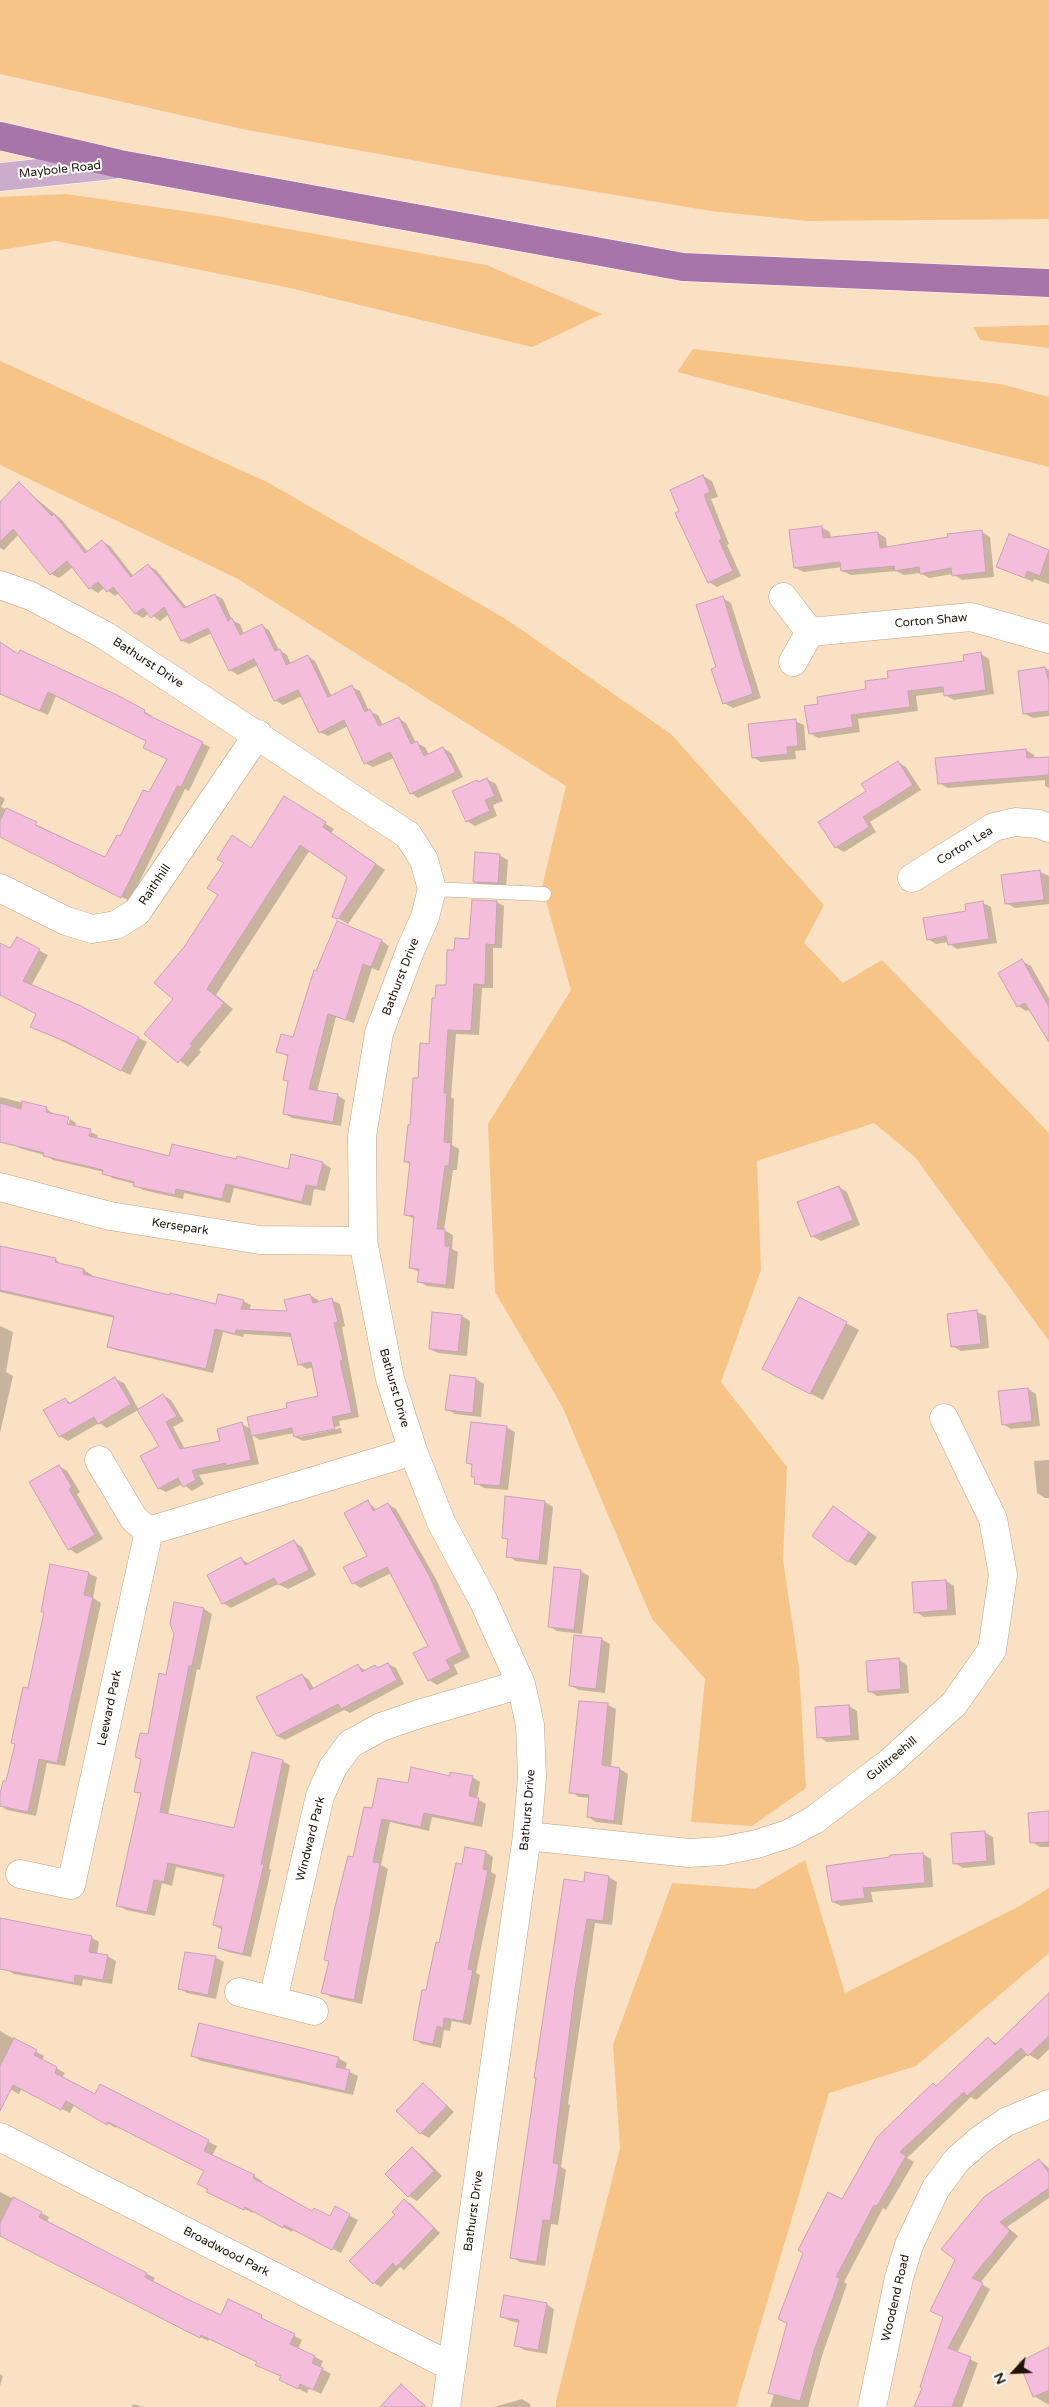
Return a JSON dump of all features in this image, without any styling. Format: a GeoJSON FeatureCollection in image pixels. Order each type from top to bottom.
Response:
{"type":"FeatureCollection","features":[{"type":"Feature","properties":{"kind":"highway"},"geometry":{"type":"LineString","coordinates":[[0,136],[120,164],[683,267],[1049,283]]}},
{"type":"Feature","properties":{"kind":"main road","name":"Maybole Road"},"geometry":{"type":"LineString","coordinates":[[0,177],[120,164]]}},
{"type":"Feature","properties":{"kind":"street","name":"Bathurst Drive"},"geometry":{"type":"LineString","coordinates":[[0,585],[31,596],[106,636],[258,734],[408,835],[424,860],[432,889],[425,917],[379,1033],[362,1136],[363,1241],[390,1379],[413,1451],[441,1522],[483,1600],[521,1684],[530,1725],[532,1777],[527,1836],[446,2407]]}},
{"type":"Feature","properties":{"kind":"street"},"geometry":{"type":"LineString","coordinates":[[783,597],[810,632],[794,662]]}},
{"type":"Feature","properties":{"kind":"street","name":"Corton Shaw"},"geometry":{"type":"LineString","coordinates":[[810,632],[971,616],[1049,639]]}},
{"type":"Feature","properties":{"kind":"street","name":"Raithhill"},"geometry":{"type":"LineString","coordinates":[[0,888],[66,921],[92,929],[116,925],[137,912],[258,734]]}},
{"type":"Feature","properties":{"kind":"street","name":"Corton Lea"},"geometry":{"type":"LineString","coordinates":[[912,878],[994,827],[1015,822],[1039,824],[1049,828]]}},
{"type":"Feature","properties":{"kind":"street","name":"Kersepark"},"geometry":{"type":"LineString","coordinates":[[0,1187],[110,1216],[260,1240],[363,1241]]}},
{"type":"Feature","properties":{"kind":"street","name":"Guiltreehill"},"geometry":{"type":"LineString","coordinates":[[527,1836],[689,1853],[722,1851],[757,1844],[788,1834],[814,1820],[889,1763],[954,1704],[992,1650],[1003,1575],[993,1519],[944,1418]]}},
{"type":"Feature","properties":{"kind":"street"},"geometry":{"type":"LineString","coordinates":[[99,1460],[134,1519],[149,1531],[413,1451]]}},
{"type":"Feature","properties":{"kind":"street","name":"Leeward Park"},"geometry":{"type":"LineString","coordinates":[[20,1874],[79,1886],[149,1531]]}},
{"type":"Feature","properties":{"kind":"street","name":"Windward Park"},"geometry":{"type":"LineString","coordinates":[[273,2000],[320,1796],[333,1767],[350,1744],[389,1724],[521,1684]]}},
{"type":"Feature","properties":{"kind":"street"},"geometry":{"type":"LineString","coordinates":[[239,1992],[314,2011]]}},
{"type":"Feature","properties":{"kind":"street","name":"Woodend Road"},"geometry":{"type":"LineString","coordinates":[[872,2407],[899,2278],[908,2245],[936,2188],[958,2160],[981,2139],[1006,2122],[1049,2104]]}},
{"type":"Feature","properties":{"kind":"street","name":"Broadwood Park"},"geometry":{"type":"LineString","coordinates":[[0,2137],[452,2367]]}},
{"type":"Feature","properties":{"kind":"lane"},"geometry":{"type":"LineString","coordinates":[[432,889],[544,894]]}},
{"type":"Feature","properties":{"kind":"shaded area"},"geometry":{"type":"Polygon","coordinates":[[[0,0],[1049,0],[1049,219],[807,221],[711,211],[483,173],[242,129],[0,74],[0,0]]]}},
{"type":"Feature","properties":{"kind":"shaded area"},"geometry":{"type":"Polygon","coordinates":[[[66,194],[211,215],[486,265],[602,314],[532,347],[290,288],[56,241],[0,250],[0,197],[66,194]]]}},
{"type":"Feature","properties":{"kind":"shaded area"},"geometry":{"type":"Polygon","coordinates":[[[1049,325],[1049,348],[980,340],[973,327],[1049,325]]]}},
{"type":"Feature","properties":{"kind":"shaded area"},"geometry":{"type":"Polygon","coordinates":[[[693,349],[1001,384],[1049,397],[1049,467],[677,372],[693,349]]]}},
{"type":"Feature","properties":{"kind":"shaded area"},"geometry":{"type":"Polygon","coordinates":[[[0,361],[267,482],[506,619],[671,734],[824,905],[804,943],[843,983],[882,960],[1049,1133],[1049,1341],[915,1157],[874,1123],[757,1161],[761,1270],[721,1382],[787,1467],[783,1560],[799,1668],[806,1788],[752,1826],[691,1822],[705,1679],[652,1619],[562,1406],[495,1292],[488,1124],[571,990],[542,887],[566,786],[238,579],[0,465],[0,361]]]}},
{"type":"Feature","properties":{"kind":"shaded area"},"geometry":{"type":"Polygon","coordinates":[[[805,1860],[845,1993],[1016,1908],[1049,1888],[1049,1953],[916,2066],[829,2093],[736,2407],[556,2407],[620,2148],[613,2045],[672,1883],[755,1889],[805,1860]]]}},
{"type":"Feature","properties":{"kind":"building"},"geometry":{"type":"Polygon","coordinates":[[[703,475],[710,492],[704,495],[722,539],[719,540],[733,571],[708,583],[675,513],[679,511],[670,490],[703,475]]]}},
{"type":"Feature","properties":{"kind":"building"},"geometry":{"type":"Polygon","coordinates":[[[19,482],[52,516],[54,514],[85,553],[102,540],[131,577],[148,564],[184,608],[215,594],[228,621],[232,618],[240,635],[262,624],[275,651],[280,649],[286,665],[308,655],[328,697],[352,685],[365,712],[370,709],[379,726],[399,717],[411,744],[417,741],[424,756],[443,747],[456,772],[410,794],[390,752],[364,764],[344,720],[319,733],[298,690],[274,701],[254,659],[229,671],[208,628],[181,641],[164,607],[151,618],[143,608],[135,614],[113,587],[107,592],[98,582],[89,589],[67,561],[50,575],[13,529],[0,542],[0,502],[19,482]]]}},
{"type":"Feature","properties":{"kind":"building"},"geometry":{"type":"Polygon","coordinates":[[[822,526],[823,538],[878,532],[880,548],[948,537],[947,534],[982,530],[986,572],[952,576],[951,568],[920,574],[919,567],[895,571],[894,566],[841,571],[840,562],[794,568],[789,530],[822,526]]]}},
{"type":"Feature","properties":{"kind":"building"},"geometry":{"type":"Polygon","coordinates":[[[1009,534],[1049,550],[1040,576],[1027,571],[1025,578],[996,567],[1009,534]]]}},
{"type":"Feature","properties":{"kind":"building"},"geometry":{"type":"Polygon","coordinates":[[[723,596],[753,694],[723,704],[711,669],[716,667],[696,605],[723,596]]]}},
{"type":"Feature","properties":{"kind":"building"},"geometry":{"type":"Polygon","coordinates":[[[0,642],[18,654],[20,650],[117,695],[145,710],[144,713],[203,742],[181,787],[177,786],[121,898],[0,837],[0,821],[6,808],[37,822],[35,825],[105,857],[117,835],[120,836],[143,790],[149,792],[167,759],[143,748],[146,741],[48,692],[40,711],[0,694],[0,642]]]}},
{"type":"Feature","properties":{"kind":"building"},"geometry":{"type":"Polygon","coordinates":[[[981,652],[986,690],[944,696],[943,687],[908,691],[910,707],[851,715],[853,727],[809,734],[804,706],[818,704],[817,697],[866,689],[865,681],[888,678],[887,671],[964,661],[963,655],[981,652]]]}},
{"type":"Feature","properties":{"kind":"building"},"geometry":{"type":"Polygon","coordinates":[[[1045,667],[1049,682],[1049,711],[1023,714],[1018,671],[1045,667]]]}},
{"type":"Feature","properties":{"kind":"building"},"geometry":{"type":"Polygon","coordinates":[[[796,719],[798,746],[787,747],[788,754],[752,758],[748,724],[796,719]]]}},
{"type":"Feature","properties":{"kind":"building"},"geometry":{"type":"Polygon","coordinates":[[[1026,749],[1027,758],[1049,757],[1049,775],[938,784],[935,758],[1026,749]]]}},
{"type":"Feature","properties":{"kind":"building"},"geometry":{"type":"Polygon","coordinates":[[[898,761],[913,785],[863,817],[869,827],[835,848],[818,822],[866,791],[861,784],[898,761]]]}},
{"type":"Feature","properties":{"kind":"building"},"geometry":{"type":"Polygon","coordinates":[[[487,778],[495,796],[485,800],[490,811],[466,822],[452,791],[477,780],[478,782],[487,778]]]}},
{"type":"Feature","properties":{"kind":"building"},"geometry":{"type":"Polygon","coordinates":[[[284,796],[326,822],[323,827],[376,864],[338,919],[332,917],[347,877],[300,845],[207,989],[224,1003],[190,1044],[192,1046],[178,1063],[144,1034],[173,999],[154,983],[184,947],[218,895],[207,888],[224,863],[217,859],[232,835],[251,848],[284,796]]]}},
{"type":"Feature","properties":{"kind":"building"},"geometry":{"type":"Polygon","coordinates":[[[475,852],[500,854],[498,883],[473,882],[475,852]]]}},
{"type":"Feature","properties":{"kind":"building"},"geometry":{"type":"Polygon","coordinates":[[[1040,870],[1044,900],[1005,904],[1001,875],[1040,870]]]}},
{"type":"Feature","properties":{"kind":"building"},"geometry":{"type":"Polygon","coordinates":[[[472,900],[497,901],[495,945],[486,944],[485,985],[474,984],[471,1031],[448,1030],[444,1093],[447,1093],[444,1142],[451,1143],[449,1166],[445,1166],[437,1229],[445,1229],[445,1246],[450,1246],[446,1285],[417,1282],[419,1269],[409,1268],[414,1216],[404,1215],[410,1162],[404,1162],[408,1125],[410,1125],[413,1078],[418,1078],[420,1043],[429,1044],[432,998],[435,998],[436,985],[446,985],[447,950],[454,950],[455,938],[469,939],[472,900]]]}},
{"type":"Feature","properties":{"kind":"building"},"geometry":{"type":"Polygon","coordinates":[[[983,901],[989,939],[948,945],[946,936],[927,940],[923,918],[966,911],[965,904],[983,901]]]}},
{"type":"Feature","properties":{"kind":"building"},"geometry":{"type":"Polygon","coordinates":[[[337,921],[382,940],[371,967],[363,964],[346,1020],[328,1014],[309,1089],[338,1094],[333,1122],[283,1114],[288,1081],[283,1080],[288,1055],[276,1052],[281,1034],[293,1037],[314,970],[316,971],[337,921]]]}},
{"type":"Feature","properties":{"kind":"building"},"geometry":{"type":"Polygon","coordinates":[[[17,937],[40,949],[23,981],[81,1006],[139,1037],[121,1071],[67,1042],[30,1027],[36,1014],[0,995],[0,943],[10,948],[17,937]]]}},
{"type":"Feature","properties":{"kind":"building"},"geometry":{"type":"Polygon","coordinates":[[[1022,959],[1049,1007],[1049,1042],[1025,1003],[1017,1007],[998,973],[1022,959]]]}},
{"type":"Feature","properties":{"kind":"building"},"geometry":{"type":"Polygon","coordinates":[[[22,1101],[47,1107],[46,1112],[69,1117],[67,1124],[91,1129],[89,1136],[169,1156],[172,1144],[236,1159],[237,1156],[288,1169],[291,1154],[323,1162],[317,1187],[306,1185],[302,1202],[226,1184],[222,1199],[176,1189],[175,1195],[133,1186],[134,1182],[102,1174],[103,1170],[43,1156],[44,1153],[0,1142],[0,1103],[21,1109],[22,1101]]]}},
{"type":"Feature","properties":{"kind":"building"},"geometry":{"type":"Polygon","coordinates":[[[839,1186],[853,1220],[811,1237],[797,1202],[839,1186]]]}},
{"type":"Feature","properties":{"kind":"building"},"geometry":{"type":"Polygon","coordinates":[[[0,1246],[56,1258],[55,1262],[84,1269],[83,1274],[169,1295],[170,1293],[216,1304],[218,1294],[244,1300],[241,1309],[287,1311],[284,1300],[310,1294],[313,1303],[332,1298],[338,1322],[334,1323],[343,1360],[340,1361],[352,1413],[332,1417],[335,1429],[294,1437],[292,1428],[251,1436],[247,1417],[287,1408],[286,1403],[318,1396],[311,1362],[298,1365],[290,1333],[236,1330],[235,1334],[215,1329],[206,1369],[107,1347],[114,1316],[0,1290],[0,1246]]]}},
{"type":"Feature","properties":{"kind":"building"},"geometry":{"type":"Polygon","coordinates":[[[799,1297],[847,1322],[810,1394],[762,1369],[799,1297]]]}},
{"type":"Feature","properties":{"kind":"building"},"geometry":{"type":"Polygon","coordinates":[[[977,1310],[981,1344],[951,1347],[947,1314],[977,1310]]]}},
{"type":"Feature","properties":{"kind":"building"},"geometry":{"type":"Polygon","coordinates":[[[432,1312],[462,1315],[458,1352],[429,1349],[432,1312]]]}},
{"type":"Feature","properties":{"kind":"building"},"geometry":{"type":"Polygon","coordinates":[[[450,1375],[476,1378],[473,1413],[445,1410],[450,1375]]]}},
{"type":"Feature","properties":{"kind":"building"},"geometry":{"type":"Polygon","coordinates":[[[115,1377],[131,1404],[98,1424],[94,1417],[59,1437],[43,1410],[65,1398],[69,1404],[115,1377]]]}},
{"type":"Feature","properties":{"kind":"building"},"geometry":{"type":"Polygon","coordinates":[[[1028,1388],[1032,1421],[1002,1425],[998,1391],[1028,1388]]]}},
{"type":"Feature","properties":{"kind":"building"},"geometry":{"type":"Polygon","coordinates":[[[163,1394],[177,1416],[166,1422],[180,1449],[220,1441],[217,1429],[242,1422],[251,1460],[226,1466],[226,1463],[193,1470],[196,1480],[183,1487],[178,1478],[158,1489],[140,1456],[159,1446],[137,1410],[163,1394]]]}},
{"type":"Feature","properties":{"kind":"building"},"geometry":{"type":"Polygon","coordinates":[[[471,1422],[507,1426],[500,1486],[474,1484],[475,1477],[471,1477],[472,1464],[466,1463],[471,1422]]]}},
{"type":"Feature","properties":{"kind":"building"},"geometry":{"type":"Polygon","coordinates":[[[59,1465],[72,1487],[69,1489],[95,1535],[68,1550],[29,1482],[59,1465]]]}},
{"type":"Feature","properties":{"kind":"building"},"geometry":{"type":"Polygon","coordinates":[[[505,1496],[545,1501],[539,1561],[506,1557],[508,1539],[502,1538],[505,1496]]]}},
{"type":"Feature","properties":{"kind":"building"},"geometry":{"type":"Polygon","coordinates":[[[368,1500],[373,1511],[388,1503],[429,1575],[462,1652],[446,1660],[451,1669],[428,1681],[413,1653],[428,1646],[387,1567],[352,1584],[343,1567],[367,1556],[344,1513],[368,1500]]]}},
{"type":"Feature","properties":{"kind":"building"},"geometry":{"type":"Polygon","coordinates":[[[833,1506],[869,1532],[848,1562],[812,1536],[833,1506]]]}},
{"type":"Feature","properties":{"kind":"building"},"geometry":{"type":"Polygon","coordinates":[[[294,1540],[309,1570],[278,1585],[274,1578],[222,1604],[207,1575],[241,1557],[245,1565],[294,1540]]]}},
{"type":"Feature","properties":{"kind":"building"},"geometry":{"type":"Polygon","coordinates":[[[50,1564],[89,1572],[84,1595],[93,1597],[57,1763],[39,1759],[28,1812],[0,1806],[0,1794],[3,1781],[6,1781],[15,1744],[11,1743],[23,1687],[28,1688],[44,1612],[41,1612],[50,1564]]]}},
{"type":"Feature","properties":{"kind":"building"},"geometry":{"type":"Polygon","coordinates":[[[554,1567],[581,1570],[574,1630],[548,1627],[554,1567]]]}},
{"type":"Feature","properties":{"kind":"building"},"geometry":{"type":"Polygon","coordinates":[[[946,1580],[948,1610],[914,1613],[912,1582],[946,1580]]]}},
{"type":"Feature","properties":{"kind":"building"},"geometry":{"type":"Polygon","coordinates":[[[174,1602],[204,1608],[192,1666],[189,1666],[160,1812],[234,1828],[252,1752],[283,1760],[261,1864],[264,1864],[243,1954],[218,1948],[222,1927],[213,1925],[224,1875],[168,1863],[164,1882],[154,1880],[147,1912],[116,1906],[141,1793],[134,1792],[141,1759],[135,1757],[140,1733],[148,1734],[159,1673],[166,1675],[174,1634],[170,1624],[174,1602]]]}},
{"type":"Feature","properties":{"kind":"building"},"geometry":{"type":"Polygon","coordinates":[[[574,1635],[602,1638],[596,1689],[569,1686],[574,1635]]]}},
{"type":"Feature","properties":{"kind":"building"},"geometry":{"type":"Polygon","coordinates":[[[899,1658],[901,1689],[868,1692],[866,1661],[899,1658]]]}},
{"type":"Feature","properties":{"kind":"building"},"geometry":{"type":"Polygon","coordinates":[[[388,1663],[397,1680],[341,1709],[338,1704],[277,1736],[256,1697],[302,1674],[310,1690],[358,1664],[362,1672],[375,1665],[377,1668],[388,1663]]]}},
{"type":"Feature","properties":{"kind":"building"},"geometry":{"type":"Polygon","coordinates":[[[579,1701],[608,1703],[602,1765],[620,1768],[614,1821],[587,1817],[589,1795],[569,1793],[579,1701]]]}},
{"type":"Feature","properties":{"kind":"building"},"geometry":{"type":"Polygon","coordinates":[[[849,1705],[851,1736],[817,1738],[815,1707],[849,1705]]]}},
{"type":"Feature","properties":{"kind":"building"},"geometry":{"type":"Polygon","coordinates":[[[411,1767],[450,1776],[450,1772],[473,1776],[469,1796],[479,1798],[474,1823],[424,1813],[421,1827],[382,1819],[373,1862],[380,1863],[354,2000],[321,1993],[329,1961],[324,1960],[334,1911],[348,1856],[353,1857],[364,1807],[372,1808],[378,1778],[408,1783],[411,1767]]]}},
{"type":"Feature","properties":{"kind":"building"},"geometry":{"type":"Polygon","coordinates":[[[1049,1811],[1049,1842],[1030,1843],[1028,1813],[1049,1811]]]}},
{"type":"Feature","properties":{"kind":"building"},"geometry":{"type":"Polygon","coordinates":[[[985,1831],[987,1861],[953,1864],[951,1833],[985,1831]]]}},
{"type":"Feature","properties":{"kind":"building"},"geometry":{"type":"Polygon","coordinates":[[[465,1847],[486,1851],[483,1869],[488,1870],[468,1969],[473,1970],[463,2021],[444,2018],[443,2028],[437,2026],[433,2044],[413,2040],[422,1990],[426,1990],[436,1942],[439,1943],[456,1863],[462,1864],[465,1847]]]}},
{"type":"Feature","properties":{"kind":"building"},"geometry":{"type":"Polygon","coordinates":[[[923,1853],[925,1883],[863,1888],[865,1898],[832,1902],[826,1866],[890,1857],[890,1855],[923,1853]]]}},
{"type":"Feature","properties":{"kind":"building"},"geometry":{"type":"Polygon","coordinates":[[[585,1872],[609,1876],[603,1921],[587,1919],[575,1988],[553,2163],[559,2164],[550,2221],[543,2220],[537,2262],[510,2258],[536,2078],[534,2078],[564,1879],[584,1882],[585,1872]]]}},
{"type":"Feature","properties":{"kind":"building"},"geometry":{"type":"Polygon","coordinates":[[[0,1918],[92,1936],[89,1952],[108,1955],[103,1980],[75,1975],[74,1983],[0,1969],[0,1918]]]}},
{"type":"Feature","properties":{"kind":"building"},"geometry":{"type":"Polygon","coordinates":[[[185,1952],[216,1956],[208,1995],[178,1989],[185,1952]]]}},
{"type":"Feature","properties":{"kind":"building"},"geometry":{"type":"Polygon","coordinates":[[[1049,1993],[1049,2036],[1028,2056],[1021,2048],[967,2096],[964,2092],[900,2152],[906,2156],[877,2206],[874,2205],[836,2277],[840,2278],[814,2351],[800,2401],[768,2393],[787,2323],[778,2319],[803,2253],[798,2250],[828,2192],[842,2199],[877,2137],[933,2083],[936,2086],[988,2037],[995,2045],[1049,1993]]]}},
{"type":"Feature","properties":{"kind":"building"},"geometry":{"type":"Polygon","coordinates":[[[199,2023],[339,2057],[336,2067],[350,2070],[345,2091],[191,2056],[199,2023]]]}},
{"type":"Feature","properties":{"kind":"building"},"geometry":{"type":"Polygon","coordinates":[[[14,2038],[37,2050],[34,2055],[57,2067],[55,2073],[95,2094],[100,2084],[209,2140],[204,2151],[255,2175],[253,2178],[312,2211],[314,2208],[330,2216],[335,2206],[350,2214],[332,2250],[284,2225],[283,2228],[245,2207],[244,2210],[206,2192],[208,2189],[197,2184],[204,2171],[108,2122],[107,2125],[66,2101],[61,2110],[13,2085],[0,2111],[0,2066],[14,2038]]]}},
{"type":"Feature","properties":{"kind":"building"},"geometry":{"type":"Polygon","coordinates":[[[423,2083],[447,2106],[420,2134],[396,2111],[423,2083]]]}},
{"type":"Feature","properties":{"kind":"building"},"geometry":{"type":"Polygon","coordinates":[[[412,2147],[434,2171],[408,2197],[385,2174],[412,2147]]]}},
{"type":"Feature","properties":{"kind":"building"},"geometry":{"type":"Polygon","coordinates":[[[1039,2159],[1049,2173],[1049,2188],[1000,2222],[1010,2231],[972,2278],[983,2283],[948,2348],[971,2357],[952,2407],[914,2407],[922,2388],[920,2387],[943,2317],[930,2311],[955,2260],[941,2249],[984,2197],[1039,2159]]]}},
{"type":"Feature","properties":{"kind":"building"},"geometry":{"type":"Polygon","coordinates":[[[13,2197],[42,2212],[39,2217],[147,2273],[145,2277],[185,2298],[221,2315],[228,2299],[262,2315],[261,2318],[295,2334],[290,2344],[315,2356],[312,2363],[323,2368],[313,2390],[300,2384],[298,2389],[279,2380],[281,2376],[255,2365],[257,2362],[201,2335],[200,2338],[0,2236],[0,2223],[13,2197]]]}},
{"type":"Feature","properties":{"kind":"building"},"geometry":{"type":"Polygon","coordinates":[[[404,2199],[434,2228],[396,2267],[393,2263],[373,2284],[349,2261],[395,2215],[392,2212],[404,2199]]]}},
{"type":"Feature","properties":{"kind":"building"},"geometry":{"type":"Polygon","coordinates":[[[504,2295],[547,2303],[538,2350],[514,2346],[519,2320],[500,2317],[504,2295]]]}},
{"type":"Feature","properties":{"kind":"building"},"geometry":{"type":"Polygon","coordinates":[[[1049,2347],[1049,2390],[1033,2397],[1019,2362],[1049,2347]]]}},
{"type":"Feature","properties":{"kind":"building"},"geometry":{"type":"Polygon","coordinates":[[[401,2384],[426,2407],[380,2407],[401,2384]]]}}]}
